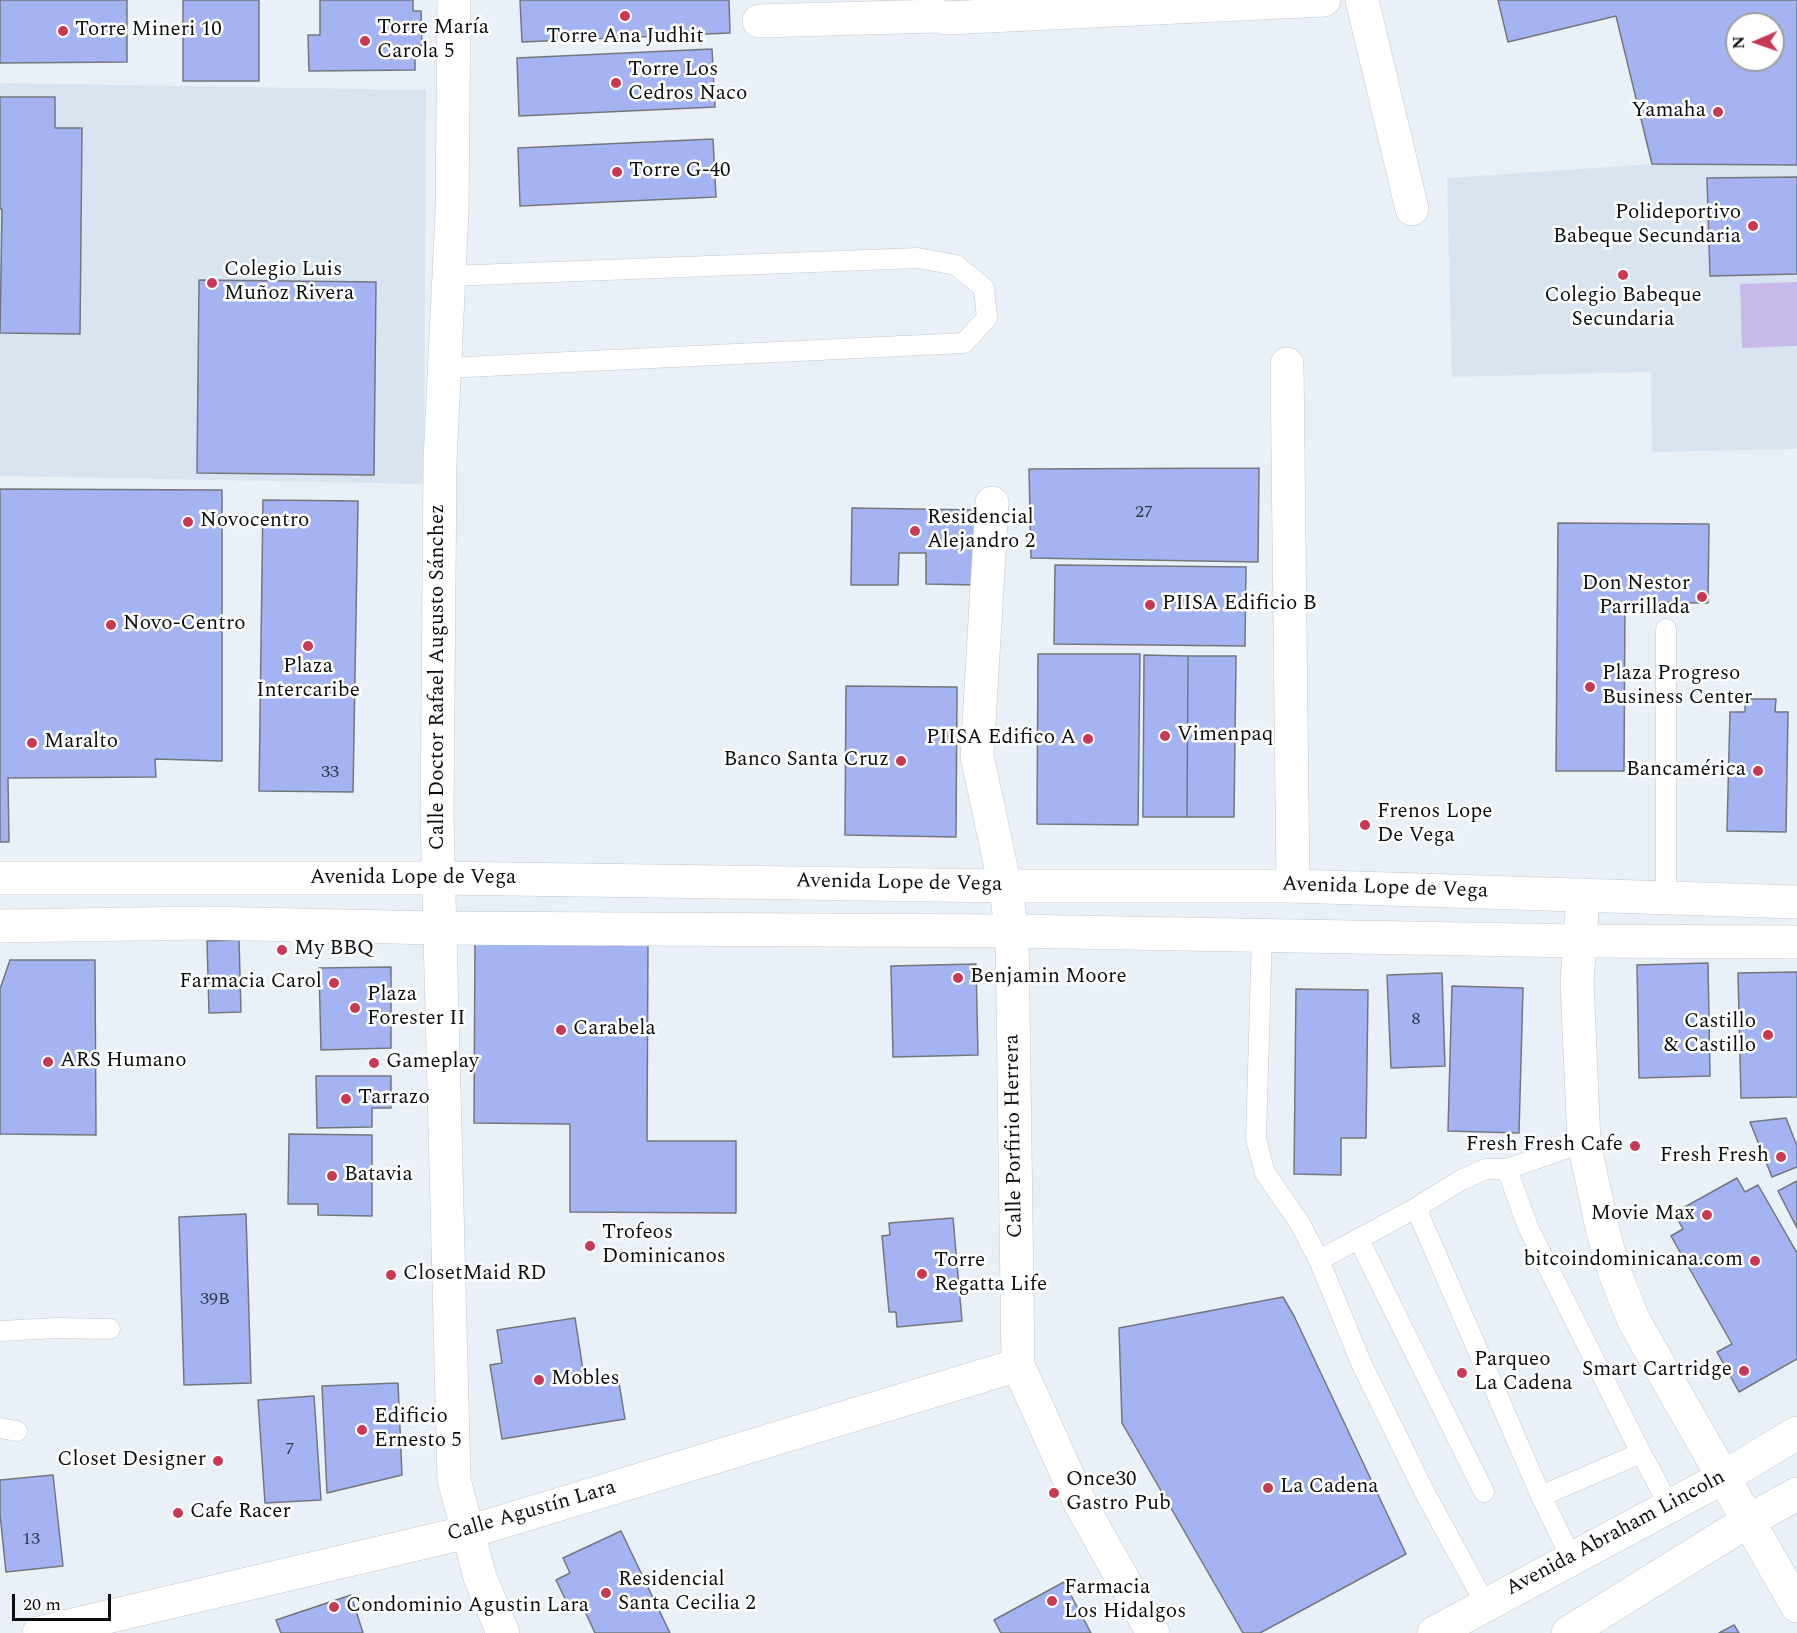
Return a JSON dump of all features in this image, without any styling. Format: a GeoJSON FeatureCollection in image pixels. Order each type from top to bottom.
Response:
{"type":"FeatureCollection","features":[{"type":"Feature","properties":{"kind":"street","name":"Calle Doctor Rafael Augusto Sánchez"},"geometry":{"type":"LineString","coordinates":[[454,0],[452,212],[440,461],[437,795],[454,1480],[480,1577],[503,1633]]}},
{"type":"Feature","properties":{"kind":"street"},"geometry":{"type":"LineString","coordinates":[[759,21],[935,8],[946,18],[1324,0]]}},
{"type":"Feature","properties":{"kind":"street"},"geometry":{"type":"LineString","coordinates":[[1362,0],[1412,209]]}},
{"type":"Feature","properties":{"kind":"street"},"geometry":{"type":"LineString","coordinates":[[1287,364],[1293,886]]}},
{"type":"Feature","properties":{"kind":"street","name":"Calle Porfirio Herrera"},"geometry":{"type":"LineString","coordinates":[[992,503],[977,756],[1005,886],[1012,931],[1018,1365],[1080,1503],[1153,1633]]}},
{"type":"Feature","properties":{"kind":"street","name":"Avenida Lope de Vega"},"geometry":{"type":"LineString","coordinates":[[0,878],[439,878],[1005,886],[1293,886],[1797,902]]}},
{"type":"Feature","properties":{"kind":"street"},"geometry":{"type":"LineString","coordinates":[[1583,896],[1577,982],[1584,1142],[1602,1228],[1614,1271],[1634,1321],[1797,1606]]}},
{"type":"Feature","properties":{"kind":"street"},"geometry":{"type":"LineString","coordinates":[[0,926],[203,923],[440,928],[1012,931],[1579,941],[1797,942]]}},
{"type":"Feature","properties":{"kind":"street","name":"Calle Agustín Lara"},"geometry":{"type":"LineString","coordinates":[[39,1633],[468,1532],[1018,1365]]}},
{"type":"Feature","properties":{"kind":"street","name":"Avenida Abraham Lincoln"},"geometry":{"type":"LineString","coordinates":[[1434,1633],[1724,1477],[1797,1433]]}},
{"type":"Feature","properties":{"kind":"street"},"geometry":{"type":"LineString","coordinates":[[1568,1633],[1748,1521],[1797,1494]]}},
{"type":"Feature","properties":{"kind":"lane"},"geometry":{"type":"LineString","coordinates":[[445,368],[964,343],[987,318],[984,288],[956,265],[918,258],[449,276]]}},
{"type":"Feature","properties":{"kind":"lane"},"geometry":{"type":"LineString","coordinates":[[1666,629],[1666,898]]}},
{"type":"Feature","properties":{"kind":"lane"},"geometry":{"type":"LineString","coordinates":[[1262,935],[1256,1139],[1265,1173],[1299,1222],[1319,1260],[1362,1365],[1425,1493],[1486,1605]]}},
{"type":"Feature","properties":{"kind":"lane"},"geometry":{"type":"LineString","coordinates":[[1319,1260],[1416,1208],[1461,1180],[1486,1169],[1507,1169],[1584,1142]]}},
{"type":"Feature","properties":{"kind":"lane"},"geometry":{"type":"LineString","coordinates":[[1507,1169],[1533,1238],[1669,1505]]}},
{"type":"Feature","properties":{"kind":"lane"},"geometry":{"type":"LineString","coordinates":[[1416,1208],[1540,1496],[1572,1559]]}},
{"type":"Feature","properties":{"kind":"lane"},"geometry":{"type":"LineString","coordinates":[[1359,1239],[1484,1492]]}},
{"type":"Feature","properties":{"kind":"lane"},"geometry":{"type":"LineString","coordinates":[[0,1331],[56,1328],[110,1329]]}},
{"type":"Feature","properties":{"kind":"lane"},"geometry":{"type":"LineString","coordinates":[[1540,1496],[1641,1453]]}},
{"type":"Feature","properties":{"kind":"shaded area","name":"Colegio Luis Muñoz Rivera"},"geometry":{"type":"Polygon","coordinates":[[[0,83],[426,90],[424,484],[0,476],[0,83]]]}},
{"type":"Feature","properties":{"kind":"shaded area","name":"Colegio Babeque Secundaria"},"geometry":{"type":"Polygon","coordinates":[[[1652,164],[1797,165],[1797,449],[1652,452],[1651,372],[1452,377],[1447,178],[1652,164]]]}},
{"type":"Feature","properties":{"kind":"shaded area"},"geometry":{"type":"Polygon","coordinates":[[[1797,282],[1797,346],[1742,348],[1740,284],[1797,282]]]}},
{"type":"Feature","properties":{"kind":"building","name":"Torre Mineri 10"},"geometry":{"type":"Polygon","coordinates":[[[0,0],[127,0],[127,62],[0,63],[0,0]]]}},
{"type":"Feature","properties":{"kind":"building"},"geometry":{"type":"Polygon","coordinates":[[[183,0],[259,0],[259,81],[183,81],[183,0]]]}},
{"type":"Feature","properties":{"kind":"building","name":"Torre María Carola 5"},"geometry":{"type":"Polygon","coordinates":[[[320,0],[413,0],[413,11],[421,11],[422,46],[415,46],[415,70],[309,71],[308,35],[320,35],[320,0]]]}},
{"type":"Feature","properties":{"kind":"building","name":"Torre Ana Judhit"},"geometry":{"type":"Polygon","coordinates":[[[520,0],[729,0],[730,33],[522,42],[520,0]]]}},
{"type":"Feature","properties":{"kind":"building","name":"Yamaha"},"geometry":{"type":"Polygon","coordinates":[[[1498,0],[1797,0],[1797,165],[1652,164],[1616,16],[1508,42],[1498,0]]]}},
{"type":"Feature","properties":{"kind":"building","name":"Torre Los Cedros Naco"},"geometry":{"type":"Polygon","coordinates":[[[712,49],[715,107],[519,116],[517,58],[712,49]]]}},
{"type":"Feature","properties":{"kind":"building"},"geometry":{"type":"Polygon","coordinates":[[[0,97],[55,97],[55,128],[82,128],[80,334],[0,333],[2,209],[0,209],[0,97]]]}},
{"type":"Feature","properties":{"kind":"building","name":"Torre G-40"},"geometry":{"type":"Polygon","coordinates":[[[713,139],[716,197],[520,206],[518,148],[713,139]]]}},
{"type":"Feature","properties":{"kind":"building","name":"Polideportivo Babeque Secundaria"},"geometry":{"type":"Polygon","coordinates":[[[1797,177],[1797,274],[1710,276],[1707,178],[1797,177]]]}},
{"type":"Feature","properties":{"kind":"building"},"geometry":{"type":"Polygon","coordinates":[[[199,280],[376,282],[374,475],[197,473],[199,280]]]}},
{"type":"Feature","properties":{"kind":"building"},"geometry":{"type":"Polygon","coordinates":[[[1259,468],[1258,562],[1031,558],[1029,469],[1259,468]]]}},
{"type":"Feature","properties":{"kind":"building","name":"Novo-Centro"},"geometry":{"type":"Polygon","coordinates":[[[0,489],[222,490],[222,761],[155,759],[156,777],[8,778],[9,842],[0,842],[0,489]]]}},
{"type":"Feature","properties":{"kind":"building","name":"Plaza Intercaribe"},"geometry":{"type":"Polygon","coordinates":[[[263,500],[358,501],[353,792],[259,791],[263,500]]]}},
{"type":"Feature","properties":{"kind":"building","name":"Residencial Alejandro 2"},"geometry":{"type":"Polygon","coordinates":[[[852,508],[979,510],[978,585],[926,584],[926,553],[899,553],[898,585],[851,585],[852,508]]]}},
{"type":"Feature","properties":{"kind":"building","name":"Plaza Progreso Business Center"},"geometry":{"type":"Polygon","coordinates":[[[1558,523],[1709,524],[1708,603],[1625,602],[1624,771],[1556,771],[1558,523]]]}},
{"type":"Feature","properties":{"kind":"building","name":"PIISA Edificio B"},"geometry":{"type":"Polygon","coordinates":[[[1055,565],[1246,567],[1245,646],[1054,644],[1055,565]]]}},
{"type":"Feature","properties":{"kind":"building","name":"PIISA Edifico A"},"geometry":{"type":"Polygon","coordinates":[[[1038,654],[1140,654],[1138,825],[1037,824],[1038,654]]]}},
{"type":"Feature","properties":{"kind":"building","name":"Vimenpaq"},"geometry":{"type":"Polygon","coordinates":[[[1144,655],[1188,656],[1187,817],[1143,817],[1144,655]]]}},
{"type":"Feature","properties":{"kind":"building"},"geometry":{"type":"Polygon","coordinates":[[[1188,656],[1236,656],[1234,817],[1187,817],[1188,656]]]}},
{"type":"Feature","properties":{"kind":"building","name":"Banco Santa Cruz"},"geometry":{"type":"Polygon","coordinates":[[[846,686],[957,687],[956,837],[845,835],[846,686]]]}},
{"type":"Feature","properties":{"kind":"building","name":"Bancamérica"},"geometry":{"type":"Polygon","coordinates":[[[1745,699],[1776,699],[1775,712],[1788,712],[1786,832],[1727,831],[1730,712],[1745,712],[1745,699]]]}},
{"type":"Feature","properties":{"kind":"building","name":"Carabela"},"geometry":{"type":"Polygon","coordinates":[[[475,936],[648,937],[647,1141],[736,1141],[736,1213],[570,1212],[570,1124],[474,1123],[475,936]]]}},
{"type":"Feature","properties":{"kind":"building"},"geometry":{"type":"Polygon","coordinates":[[[239,940],[241,1012],[209,1013],[207,941],[239,940]]]}},
{"type":"Feature","properties":{"kind":"building","name":"ARS Humano"},"geometry":{"type":"Polygon","coordinates":[[[10,960],[95,960],[96,1135],[0,1134],[0,989],[10,960]]]}},
{"type":"Feature","properties":{"kind":"building"},"geometry":{"type":"Polygon","coordinates":[[[1708,963],[1710,1076],[1639,1078],[1637,965],[1708,963]]]}},
{"type":"Feature","properties":{"kind":"building"},"geometry":{"type":"Polygon","coordinates":[[[976,964],[978,1055],[893,1057],[891,966],[976,964]]]}},
{"type":"Feature","properties":{"kind":"building","name":"Plaza Forester II"},"geometry":{"type":"Polygon","coordinates":[[[391,967],[391,1048],[321,1050],[319,968],[391,967]]]}},
{"type":"Feature","properties":{"kind":"building","name":"Castillo & Castillo"},"geometry":{"type":"Polygon","coordinates":[[[1797,972],[1797,1097],[1741,1098],[1738,973],[1797,972]]]}},
{"type":"Feature","properties":{"kind":"building"},"geometry":{"type":"Polygon","coordinates":[[[1442,973],[1445,1066],[1391,1068],[1387,975],[1442,973]]]}},
{"type":"Feature","properties":{"kind":"building"},"geometry":{"type":"Polygon","coordinates":[[[1452,986],[1523,988],[1519,1133],[1448,1131],[1452,986]]]}},
{"type":"Feature","properties":{"kind":"building"},"geometry":{"type":"Polygon","coordinates":[[[1296,989],[1368,990],[1366,1138],[1341,1138],[1341,1175],[1294,1174],[1296,989]]]}},
{"type":"Feature","properties":{"kind":"building"},"geometry":{"type":"Polygon","coordinates":[[[316,1076],[391,1076],[391,1108],[372,1108],[372,1127],[317,1128],[316,1076]]]}},
{"type":"Feature","properties":{"kind":"building","name":"Fresh Fresh"},"geometry":{"type":"Polygon","coordinates":[[[1786,1118],[1797,1146],[1797,1167],[1772,1177],[1750,1122],[1786,1118]]]}},
{"type":"Feature","properties":{"kind":"building"},"geometry":{"type":"Polygon","coordinates":[[[289,1134],[372,1135],[372,1216],[318,1215],[318,1204],[288,1204],[289,1134]]]}},
{"type":"Feature","properties":{"kind":"building"},"geometry":{"type":"Polygon","coordinates":[[[1737,1178],[1745,1192],[1758,1185],[1797,1253],[1797,1359],[1739,1392],[1717,1352],[1732,1344],[1671,1236],[1683,1229],[1674,1213],[1737,1178]]]}},
{"type":"Feature","properties":{"kind":"building"},"geometry":{"type":"Polygon","coordinates":[[[1797,1181],[1797,1228],[1778,1191],[1797,1181]]]}},
{"type":"Feature","properties":{"kind":"building"},"geometry":{"type":"Polygon","coordinates":[[[246,1214],[251,1383],[184,1385],[179,1217],[246,1214]]]}},
{"type":"Feature","properties":{"kind":"building","name":"Torre Regatta Life"},"geometry":{"type":"Polygon","coordinates":[[[953,1218],[962,1321],[897,1327],[896,1312],[889,1312],[882,1236],[890,1235],[889,1223],[953,1218]]]}},
{"type":"Feature","properties":{"kind":"building","name":"La Cadena"},"geometry":{"type":"Polygon","coordinates":[[[1283,1297],[1406,1554],[1260,1633],[1243,1633],[1122,1423],[1119,1328],[1283,1297]]]}},
{"type":"Feature","properties":{"kind":"building","name":"Mobles"},"geometry":{"type":"Polygon","coordinates":[[[575,1318],[585,1383],[618,1377],[625,1419],[502,1439],[490,1365],[502,1363],[497,1330],[575,1318]]]}},
{"type":"Feature","properties":{"kind":"building","name":"Edificio Ernesto 5"},"geometry":{"type":"Polygon","coordinates":[[[398,1383],[402,1475],[327,1493],[322,1386],[398,1383]]]}},
{"type":"Feature","properties":{"kind":"building"},"geometry":{"type":"Polygon","coordinates":[[[314,1396],[321,1500],[265,1503],[258,1400],[314,1396]]]}},
{"type":"Feature","properties":{"kind":"building"},"geometry":{"type":"Polygon","coordinates":[[[53,1475],[63,1566],[6,1572],[0,1514],[0,1480],[53,1475]]]}},
{"type":"Feature","properties":{"kind":"building","name":"Residencial Santa Cecilia 2"},"geometry":{"type":"Polygon","coordinates":[[[621,1531],[670,1633],[595,1633],[582,1605],[571,1611],[556,1580],[570,1573],[563,1558],[621,1531]]]}},
{"type":"Feature","properties":{"kind":"building","name":"Farmacia Los Hidalgos"},"geometry":{"type":"Polygon","coordinates":[[[1064,1582],[1091,1633],[1001,1633],[994,1620],[1064,1582]]]}},
{"type":"Feature","properties":{"kind":"building","name":"Condominio Agustin Lara"},"geometry":{"type":"Polygon","coordinates":[[[351,1595],[363,1633],[281,1633],[276,1620],[351,1595]]]}},
{"type":"Feature","properties":{"kind":"building"},"geometry":{"type":"Polygon","coordinates":[[[1734,1625],[1739,1633],[1719,1633],[1734,1625]]]}},
{"type":"Feature","properties":{"kind":"place","name":"Torre Ana Judhit"},"geometry":{"type":"Point","coordinates":[625,16]}},
{"type":"Feature","properties":{"kind":"place","name":"Torre Mineri 10"},"geometry":{"type":"Point","coordinates":[63,31]}},
{"type":"Feature","properties":{"kind":"place","name":"Torre María Carola 5"},"geometry":{"type":"Point","coordinates":[365,41]}},
{"type":"Feature","properties":{"kind":"place","name":"Torre Los Cedros Naco"},"geometry":{"type":"Point","coordinates":[616,83]}},
{"type":"Feature","properties":{"kind":"place","name":"Yamaha"},"geometry":{"type":"Point","coordinates":[1718,112]}},
{"type":"Feature","properties":{"kind":"place","name":"Torre G-40"},"geometry":{"type":"Point","coordinates":[617,172]}},
{"type":"Feature","properties":{"kind":"place","name":"Polideportivo Babeque Secundaria"},"geometry":{"type":"Point","coordinates":[1753,226]}},
{"type":"Feature","properties":{"kind":"place","name":"Colegio Babeque Secundaria"},"geometry":{"type":"Point","coordinates":[1623,275]}},
{"type":"Feature","properties":{"kind":"place","name":"Colegio Luis Muñoz Rivera"},"geometry":{"type":"Point","coordinates":[212,283]}},
{"type":"Feature","properties":{"kind":"place","name":"Novocentro"},"geometry":{"type":"Point","coordinates":[188,522]}},
{"type":"Feature","properties":{"kind":"place","name":"Residencial Alejandro 2"},"geometry":{"type":"Point","coordinates":[915,531]}},
{"type":"Feature","properties":{"kind":"place","name":"Don Nestor Parrillada"},"geometry":{"type":"Point","coordinates":[1702,597]}},
{"type":"Feature","properties":{"kind":"place","name":"PIISA Edificio B"},"geometry":{"type":"Point","coordinates":[1150,605]}},
{"type":"Feature","properties":{"kind":"place","name":"Novo-Centro"},"geometry":{"type":"Point","coordinates":[111,625]}},
{"type":"Feature","properties":{"kind":"place","name":"Plaza Intercaribe"},"geometry":{"type":"Point","coordinates":[308,646]}},
{"type":"Feature","properties":{"kind":"place","name":"Plaza Progreso Business Center"},"geometry":{"type":"Point","coordinates":[1590,687]}},
{"type":"Feature","properties":{"kind":"place","name":"Vimenpaq"},"geometry":{"type":"Point","coordinates":[1165,736]}},
{"type":"Feature","properties":{"kind":"place","name":"PIISA Edifico A"},"geometry":{"type":"Point","coordinates":[1088,739]}},
{"type":"Feature","properties":{"kind":"place","name":"Maralto"},"geometry":{"type":"Point","coordinates":[32,743]}},
{"type":"Feature","properties":{"kind":"place","name":"Banco Santa Cruz"},"geometry":{"type":"Point","coordinates":[901,761]}},
{"type":"Feature","properties":{"kind":"place","name":"Bancamérica"},"geometry":{"type":"Point","coordinates":[1758,771]}},
{"type":"Feature","properties":{"kind":"place","name":"Frenos Lope De Vega"},"geometry":{"type":"Point","coordinates":[1365,825]}},
{"type":"Feature","properties":{"kind":"place","name":"My BBQ"},"geometry":{"type":"Point","coordinates":[282,950]}},
{"type":"Feature","properties":{"kind":"place","name":"Benjamin Moore"},"geometry":{"type":"Point","coordinates":[958,978]}},
{"type":"Feature","properties":{"kind":"place","name":"Farmacia Carol"},"geometry":{"type":"Point","coordinates":[334,983]}},
{"type":"Feature","properties":{"kind":"place","name":"Plaza Forester II"},"geometry":{"type":"Point","coordinates":[355,1008]}},
{"type":"Feature","properties":{"kind":"place","name":"Carabela"},"geometry":{"type":"Point","coordinates":[561,1030]}},
{"type":"Feature","properties":{"kind":"place","name":"Castillo & Castillo"},"geometry":{"type":"Point","coordinates":[1768,1035]}},
{"type":"Feature","properties":{"kind":"place","name":"ARS Humano"},"geometry":{"type":"Point","coordinates":[48,1062]}},
{"type":"Feature","properties":{"kind":"place","name":"Gameplay"},"geometry":{"type":"Point","coordinates":[374,1063]}},
{"type":"Feature","properties":{"kind":"place","name":"Tarrazo"},"geometry":{"type":"Point","coordinates":[346,1099]}},
{"type":"Feature","properties":{"kind":"place","name":"Fresh Fresh Cafe"},"geometry":{"type":"Point","coordinates":[1635,1146]}},
{"type":"Feature","properties":{"kind":"place","name":"Fresh Fresh"},"geometry":{"type":"Point","coordinates":[1781,1157]}},
{"type":"Feature","properties":{"kind":"place","name":"Batavia"},"geometry":{"type":"Point","coordinates":[332,1176]}},
{"type":"Feature","properties":{"kind":"place","name":"Movie Max"},"geometry":{"type":"Point","coordinates":[1707,1215]}},
{"type":"Feature","properties":{"kind":"place","name":"Trofeos Dominicanos"},"geometry":{"type":"Point","coordinates":[590,1246]}},
{"type":"Feature","properties":{"kind":"place","name":"bitcoindominicana.com"},"geometry":{"type":"Point","coordinates":[1755,1261]}},
{"type":"Feature","properties":{"kind":"place","name":"Torre Regatta Life"},"geometry":{"type":"Point","coordinates":[922,1274]}},
{"type":"Feature","properties":{"kind":"place","name":"ClosetMaid RD"},"geometry":{"type":"Point","coordinates":[391,1275]}},
{"type":"Feature","properties":{"kind":"place","name":"Smart Cartridge"},"geometry":{"type":"Point","coordinates":[1744,1371]}},
{"type":"Feature","properties":{"kind":"place","name":"Parqueo La Cadena"},"geometry":{"type":"Point","coordinates":[1462,1373]}},
{"type":"Feature","properties":{"kind":"place","name":"Mobles"},"geometry":{"type":"Point","coordinates":[539,1380]}},
{"type":"Feature","properties":{"kind":"place","name":"Edificio Ernesto 5"},"geometry":{"type":"Point","coordinates":[362,1430]}},
{"type":"Feature","properties":{"kind":"place","name":"Closet Designer"},"geometry":{"type":"Point","coordinates":[218,1461]}},
{"type":"Feature","properties":{"kind":"place","name":"La Cadena"},"geometry":{"type":"Point","coordinates":[1268,1488]}},
{"type":"Feature","properties":{"kind":"place","name":"Once30 Gastro Pub"},"geometry":{"type":"Point","coordinates":[1054,1493]}},
{"type":"Feature","properties":{"kind":"place","name":"Cafe Racer"},"geometry":{"type":"Point","coordinates":[178,1513]}},
{"type":"Feature","properties":{"kind":"place","name":"Residencial Santa Cecilia 2"},"geometry":{"type":"Point","coordinates":[606,1593]}},
{"type":"Feature","properties":{"kind":"place","name":"Farmacia Los Hidalgos"},"geometry":{"type":"Point","coordinates":[1052,1601]}},
{"type":"Feature","properties":{"kind":"place","name":"Condominio Agustin Lara"},"geometry":{"type":"Point","coordinates":[334,1607]}}]}
